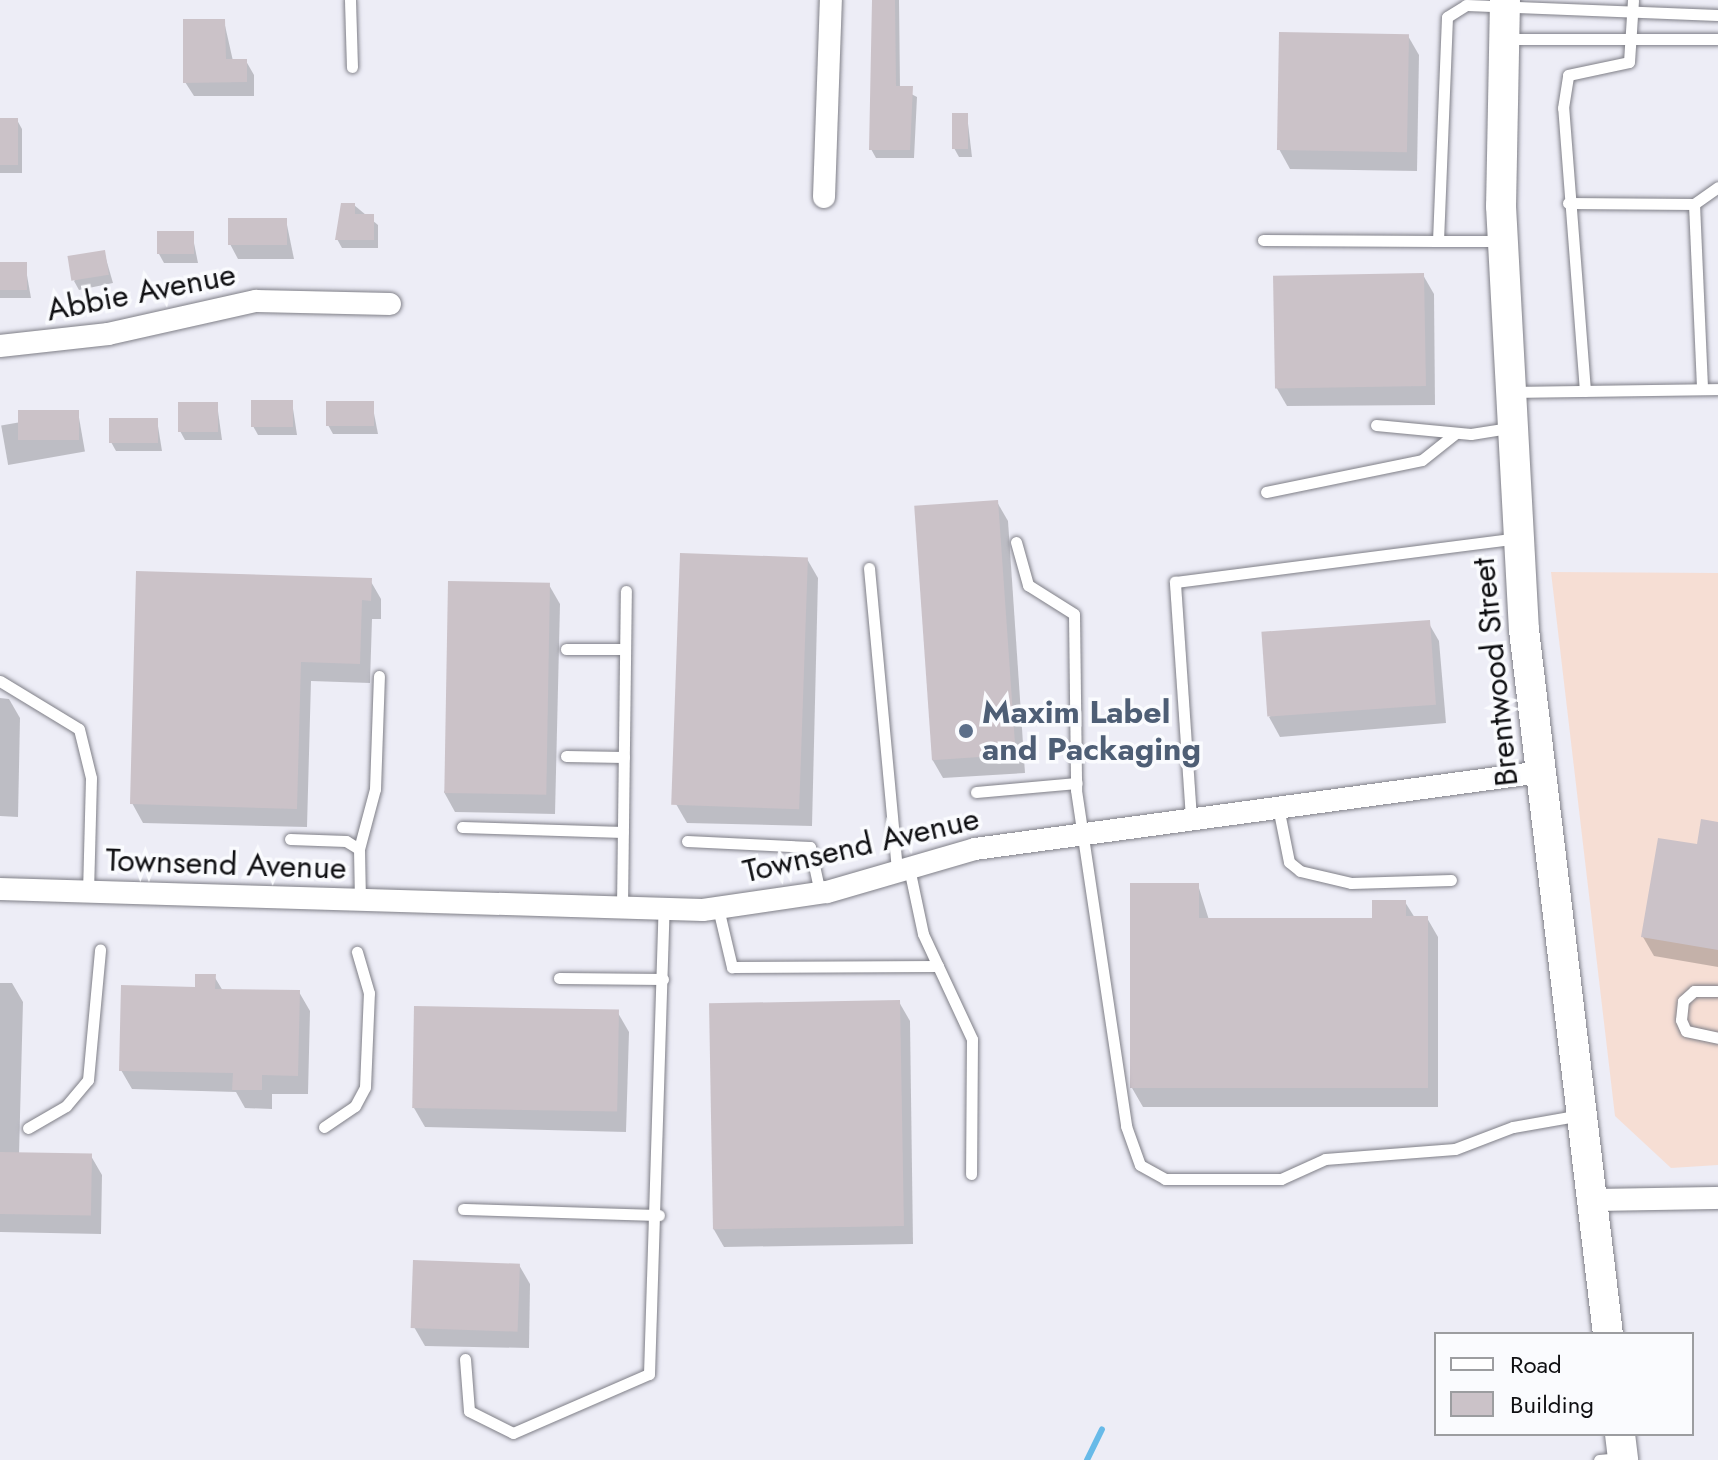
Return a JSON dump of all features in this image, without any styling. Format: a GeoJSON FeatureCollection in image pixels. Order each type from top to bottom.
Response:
{"type":"FeatureCollection","features":[{"type":"Feature","properties":{"kind":"main road","name":"Brentwood Street"},"geometry":{"type":"LineString","coordinates":[[1505,4],[1503,241],[1508,392],[1518,538],[1541,772],[1608,1332]]}},
{"type":"Feature","properties":{"kind":"street"},"geometry":{"type":"LineString","coordinates":[[824,197],[831,0]]}},
{"type":"Feature","properties":{"kind":"street","name":"Abbie Avenue"},"geometry":{"type":"LineString","coordinates":[[0,346],[108,334],[256,301],[390,304]]}},
{"type":"Feature","properties":{"kind":"street","name":"Townsend Avenue"},"geometry":{"type":"LineString","coordinates":[[0,889],[622,908],[718,908],[820,893],[903,870],[1085,833],[1541,772]]}},
{"type":"Feature","properties":{"kind":"street"},"geometry":{"type":"LineString","coordinates":[[1592,1200],[1718,1198]]}},
{"type":"Feature","properties":{"kind":"lane"},"geometry":{"type":"LineString","coordinates":[[350,0],[352,67]]}},
{"type":"Feature","properties":{"kind":"lane"},"geometry":{"type":"LineString","coordinates":[[1438,241],[1447,17],[1466,5],[1505,4],[1633,6],[1718,15]]}},
{"type":"Feature","properties":{"kind":"lane"},"geometry":{"type":"LineString","coordinates":[[1585,391],[1568,203],[1568,75],[1621,67],[1629,62],[1633,6]]}},
{"type":"Feature","properties":{"kind":"lane"},"geometry":{"type":"LineString","coordinates":[[1504,39],[1718,39]]}},
{"type":"Feature","properties":{"kind":"lane"},"geometry":{"type":"LineString","coordinates":[[1568,203],[1694,204],[1718,187]]}},
{"type":"Feature","properties":{"kind":"lane"},"geometry":{"type":"LineString","coordinates":[[1694,204],[1702,389]]}},
{"type":"Feature","properties":{"kind":"lane"},"geometry":{"type":"LineString","coordinates":[[1263,240],[1503,241]]}},
{"type":"Feature","properties":{"kind":"lane"},"geometry":{"type":"LineString","coordinates":[[1508,392],[1718,389]]}},
{"type":"Feature","properties":{"kind":"lane"},"geometry":{"type":"LineString","coordinates":[[1376,425],[1456,433],[1510,427]]}},
{"type":"Feature","properties":{"kind":"lane"},"geometry":{"type":"LineString","coordinates":[[1266,492],[1422,460],[1456,433]]}},
{"type":"Feature","properties":{"kind":"lane"},"geometry":{"type":"LineString","coordinates":[[1191,818],[1175,582],[1518,538]]}},
{"type":"Feature","properties":{"kind":"lane"},"geometry":{"type":"LineString","coordinates":[[1016,542],[1028,585],[1074,614],[1077,783],[1131,1154],[1149,1174],[1281,1179],[1325,1159],[1455,1149],[1513,1127],[1581,1114]]}},
{"type":"Feature","properties":{"kind":"lane"},"geometry":{"type":"LineString","coordinates":[[869,568],[903,870],[938,966],[972,1039],[971,1174]]}},
{"type":"Feature","properties":{"kind":"lane"},"geometry":{"type":"LineString","coordinates":[[622,908],[626,591]]}},
{"type":"Feature","properties":{"kind":"lane"},"geometry":{"type":"LineString","coordinates":[[566,649],[625,649]]}},
{"type":"Feature","properties":{"kind":"lane"},"geometry":{"type":"LineString","coordinates":[[360,900],[359,849],[375,789],[379,676]]}},
{"type":"Feature","properties":{"kind":"lane"},"geometry":{"type":"LineString","coordinates":[[0,681],[79,729],[91,778],[88,891]]}},
{"type":"Feature","properties":{"kind":"lane"},"geometry":{"type":"LineString","coordinates":[[566,756],[624,757]]}},
{"type":"Feature","properties":{"kind":"lane"},"geometry":{"type":"LineString","coordinates":[[976,792],[1077,783]]}},
{"type":"Feature","properties":{"kind":"lane"},"geometry":{"type":"LineString","coordinates":[[1278,807],[1289,862],[1300,871],[1351,883],[1451,880]]}},
{"type":"Feature","properties":{"kind":"lane"},"geometry":{"type":"LineString","coordinates":[[462,827],[623,832]]}},
{"type":"Feature","properties":{"kind":"lane"},"geometry":{"type":"LineString","coordinates":[[290,839],[346,841],[359,849]]}},
{"type":"Feature","properties":{"kind":"lane"},"geometry":{"type":"LineString","coordinates":[[687,841],[810,847],[820,893]]}},
{"type":"Feature","properties":{"kind":"lane"},"geometry":{"type":"LineString","coordinates":[[718,908],[732,967],[938,966]]}},
{"type":"Feature","properties":{"kind":"lane"},"geometry":{"type":"LineString","coordinates":[[465,1359],[469,1411],[513,1433],[636,1386],[655,1359],[664,909]]}},
{"type":"Feature","properties":{"kind":"lane"},"geometry":{"type":"LineString","coordinates":[[28,1128],[66,1106],[88,1080],[100,950]]}},
{"type":"Feature","properties":{"kind":"lane"},"geometry":{"type":"LineString","coordinates":[[324,1127],[355,1106],[365,1087],[369,993],[357,952]]}},
{"type":"Feature","properties":{"kind":"lane"},"geometry":{"type":"LineString","coordinates":[[559,978],[663,979]]}},
{"type":"Feature","properties":{"kind":"lane"},"geometry":{"type":"LineString","coordinates":[[1718,991],[1694,991],[1683,1001],[1681,1020],[1686,1031],[1718,1038]]}},
{"type":"Feature","properties":{"kind":"lane"},"geometry":{"type":"LineString","coordinates":[[463,1209],[659,1215]]}},
{"type":"Feature","properties":{"kind":"shaded area"},"geometry":{"type":"Polygon","coordinates":[[[1551,572],[1718,573],[1718,1165],[1671,1168],[1615,1116],[1551,572]]]}},
{"type":"Feature","properties":{"kind":"building"},"geometry":{"type":"Polygon","coordinates":[[[872,0],[895,0],[896,86],[913,86],[910,150],[869,150],[872,0]]]}},
{"type":"Feature","properties":{"kind":"building"},"geometry":{"type":"Polygon","coordinates":[[[183,19],[225,19],[226,59],[247,59],[247,82],[183,83],[183,19]]]}},
{"type":"Feature","properties":{"kind":"building"},"geometry":{"type":"Polygon","coordinates":[[[1279,32],[1409,34],[1407,152],[1277,150],[1279,32]]]}},
{"type":"Feature","properties":{"kind":"building"},"geometry":{"type":"Polygon","coordinates":[[[952,113],[968,113],[968,149],[952,149],[952,113]]]}},
{"type":"Feature","properties":{"kind":"building"},"geometry":{"type":"Polygon","coordinates":[[[0,118],[18,118],[18,165],[0,165],[0,118]]]}},
{"type":"Feature","properties":{"kind":"building"},"geometry":{"type":"Polygon","coordinates":[[[341,203],[355,203],[355,214],[374,214],[374,240],[335,240],[341,203]]]}},
{"type":"Feature","properties":{"kind":"building"},"geometry":{"type":"Polygon","coordinates":[[[228,218],[287,218],[287,245],[228,245],[228,218]]]}},
{"type":"Feature","properties":{"kind":"building"},"geometry":{"type":"Polygon","coordinates":[[[157,231],[194,231],[194,254],[157,254],[157,231]]]}},
{"type":"Feature","properties":{"kind":"building"},"geometry":{"type":"Polygon","coordinates":[[[105,250],[109,275],[71,281],[67,256],[105,250]]]}},
{"type":"Feature","properties":{"kind":"building"},"geometry":{"type":"Polygon","coordinates":[[[0,262],[27,262],[27,290],[0,290],[0,262]]]}},
{"type":"Feature","properties":{"kind":"building"},"geometry":{"type":"Polygon","coordinates":[[[1424,273],[1426,386],[1275,389],[1273,276],[1424,273]]]}},
{"type":"Feature","properties":{"kind":"building"},"geometry":{"type":"Polygon","coordinates":[[[251,400],[293,400],[293,427],[251,427],[251,400]]]}},
{"type":"Feature","properties":{"kind":"building"},"geometry":{"type":"Polygon","coordinates":[[[326,401],[374,401],[374,426],[326,426],[326,401]]]}},
{"type":"Feature","properties":{"kind":"building"},"geometry":{"type":"Polygon","coordinates":[[[178,402],[218,402],[218,432],[178,432],[178,402]]]}},
{"type":"Feature","properties":{"kind":"building"},"geometry":{"type":"Polygon","coordinates":[[[18,410],[79,410],[79,440],[18,440],[18,410]]]}},
{"type":"Feature","properties":{"kind":"building"},"geometry":{"type":"Polygon","coordinates":[[[109,418],[158,418],[158,443],[109,443],[109,418]]]}},
{"type":"Feature","properties":{"kind":"building"},"geometry":{"type":"Polygon","coordinates":[[[998,500],[1016,754],[932,760],[914,506],[998,500]]]}},
{"type":"Feature","properties":{"kind":"building"},"geometry":{"type":"Polygon","coordinates":[[[680,553],[808,557],[799,809],[671,805],[680,553]]]}},
{"type":"Feature","properties":{"kind":"building"},"geometry":{"type":"Polygon","coordinates":[[[136,571],[372,578],[371,601],[362,600],[360,664],[301,662],[297,809],[130,804],[136,571]]]}},
{"type":"Feature","properties":{"kind":"building"},"geometry":{"type":"Polygon","coordinates":[[[448,581],[550,583],[546,795],[444,793],[448,581]]]}},
{"type":"Feature","properties":{"kind":"building"},"geometry":{"type":"Polygon","coordinates":[[[1430,620],[1436,705],[1267,717],[1261,632],[1430,620]]]}},
{"type":"Feature","properties":{"kind":"building"},"geometry":{"type":"Polygon","coordinates":[[[1701,819],[1718,822],[1718,950],[1641,937],[1658,838],[1697,844],[1701,819]]]}},
{"type":"Feature","properties":{"kind":"building"},"geometry":{"type":"Polygon","coordinates":[[[1130,883],[1199,883],[1199,918],[1372,918],[1372,900],[1406,900],[1406,916],[1428,916],[1428,1088],[1130,1088],[1130,883]]]}},
{"type":"Feature","properties":{"kind":"building"},"geometry":{"type":"Polygon","coordinates":[[[195,974],[216,974],[215,989],[300,990],[298,1076],[262,1075],[262,1090],[232,1090],[233,1073],[119,1071],[121,985],[195,987],[195,974]]]}},
{"type":"Feature","properties":{"kind":"building"},"geometry":{"type":"Polygon","coordinates":[[[900,1000],[904,1226],[713,1229],[709,1003],[900,1000]]]}},
{"type":"Feature","properties":{"kind":"building"},"geometry":{"type":"Polygon","coordinates":[[[414,1006],[619,1010],[617,1112],[412,1108],[414,1006]]]}},
{"type":"Feature","properties":{"kind":"building"},"geometry":{"type":"Polygon","coordinates":[[[0,1152],[92,1154],[91,1216],[0,1214],[0,1152]]]}},
{"type":"Feature","properties":{"kind":"building"},"geometry":{"type":"Polygon","coordinates":[[[413,1260],[520,1264],[518,1332],[411,1328],[413,1260]]]}},
{"type":"Feature","properties":{"kind":"waterway"},"geometry":{"type":"LineString","coordinates":[[1087,1460],[1102,1429]]}},
{"type":"Feature","properties":{"kind":"place","name":"Maxim Label and Packaging"},"geometry":{"type":"Point","coordinates":[966,731]}}]}
